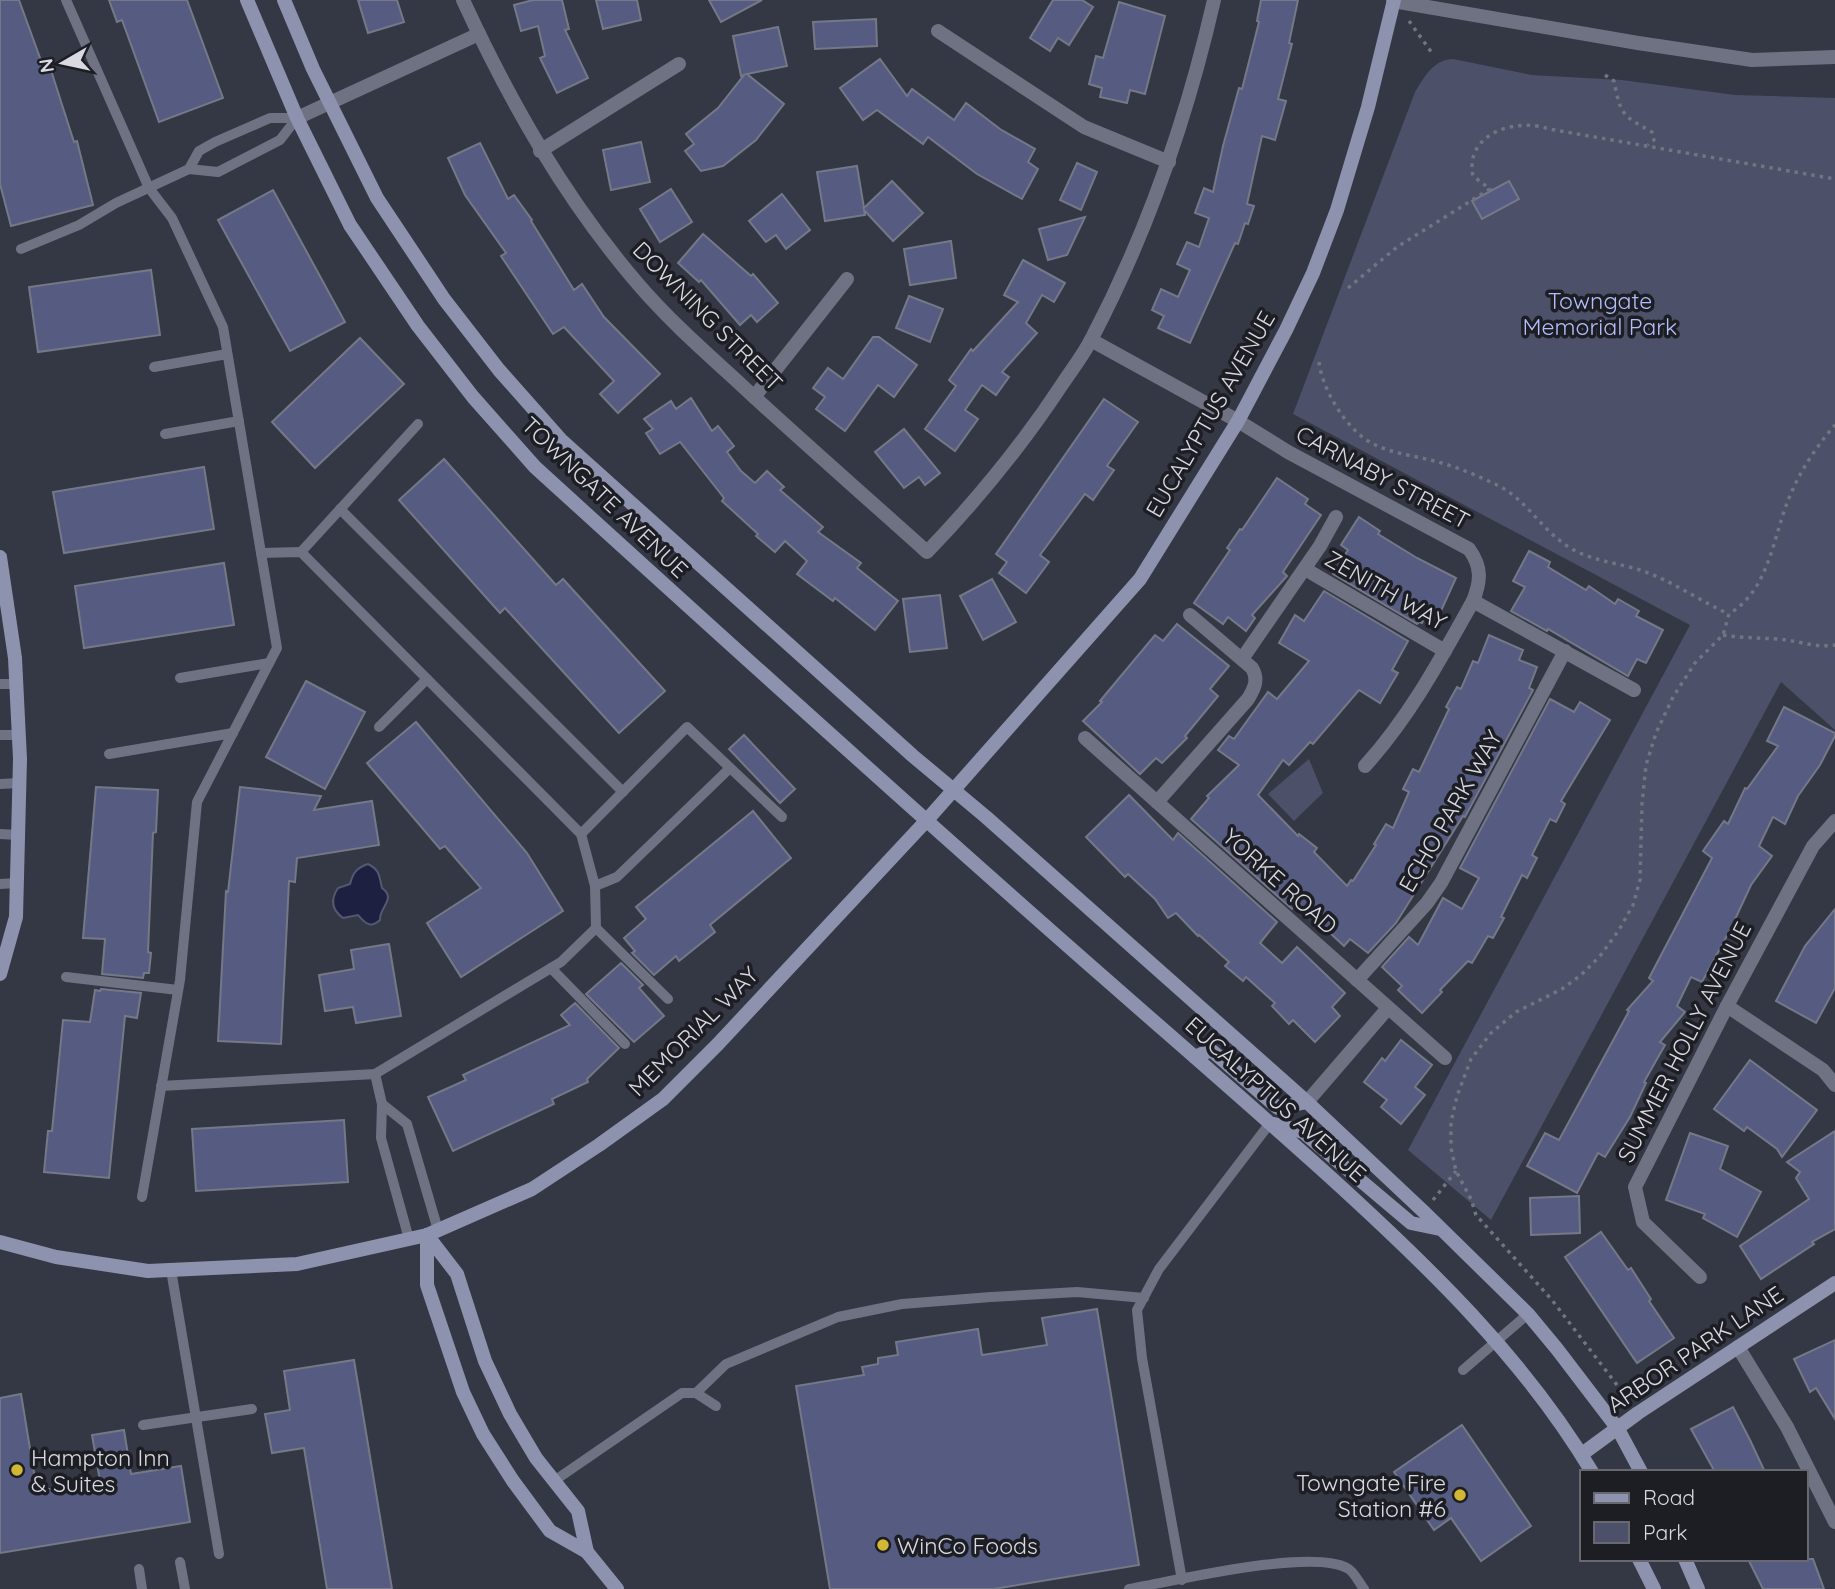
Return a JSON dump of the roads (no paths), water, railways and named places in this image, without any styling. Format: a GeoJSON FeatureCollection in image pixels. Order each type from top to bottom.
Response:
{"type":"FeatureCollection","features":[{"type":"Feature","properties":{"kind":"main road","name":"TOWNGATE AVENUE"},"geometry":{"type":"LineString","coordinates":[[247,0],[298,118],[350,225],[418,326],[473,397],[535,467],[927,820]]}},
{"type":"Feature","properties":{"kind":"main road","name":"TOWNGATE AVENUE"},"geometry":{"type":"LineString","coordinates":[[284,0],[313,69],[377,198],[444,299],[499,370],[561,440],[892,735],[913,757],[953,789]]}},
{"type":"Feature","properties":{"kind":"main road","name":"EUCALYPTUS AVENUE"},"geometry":{"type":"LineString","coordinates":[[1394,0],[1368,107],[1337,210],[1297,309],[1238,421],[1140,579],[927,820],[1397,1237],[1496,1340],[1551,1410],[1591,1470]]}},
{"type":"Feature","properties":{"kind":"main road"},"geometry":{"type":"LineString","coordinates":[[0,559],[5,612],[17,684],[20,736],[16,917],[0,974]]}},
{"type":"Feature","properties":{"kind":"main road","name":"EUCALYPTUS AVENUE"},"geometry":{"type":"LineString","coordinates":[[953,789],[1307,1102],[1528,1314],[1618,1429],[1640,1470]]}},
{"type":"Feature","properties":{"kind":"main road","name":"MEMORIAL WAY"},"geometry":{"type":"LineString","coordinates":[[0,1242],[55,1257],[148,1271],[297,1264],[433,1233],[532,1189],[663,1099],[718,1044],[927,820]]}},
{"type":"Feature","properties":{"kind":"main road"},"geometry":{"type":"LineString","coordinates":[[1195,1057],[1211,1050],[1278,1108],[1307,1102]]}},
{"type":"Feature","properties":{"kind":"main road"},"geometry":{"type":"LineString","coordinates":[[1270,1123],[1303,1132],[1411,1223],[1441,1229]]}},
{"type":"Feature","properties":{"kind":"main road"},"geometry":{"type":"LineString","coordinates":[[433,1233],[457,1274],[485,1361],[510,1414],[536,1458],[578,1511],[587,1552]]}},
{"type":"Feature","properties":{"kind":"main road"},"geometry":{"type":"LineString","coordinates":[[433,1233],[427,1286],[463,1392],[483,1434],[550,1531],[587,1552],[617,1589]]}},
{"type":"Feature","properties":{"kind":"main road","name":"ARBOR PARK LANE"},"geometry":{"type":"LineString","coordinates":[[1582,1454],[1835,1283]]}},
{"type":"Feature","properties":{"kind":"main road"},"geometry":{"type":"LineString","coordinates":[[1640,1561],[1654,1589]]}},
{"type":"Feature","properties":{"kind":"main road"},"geometry":{"type":"LineString","coordinates":[[1686,1561],[1698,1589]]}},
{"type":"Feature","properties":{"kind":"street","name":"DOWNING STREET"},"geometry":{"type":"LineString","coordinates":[[463,0],[540,151],[578,208],[639,286],[754,397],[927,552],[972,505],[1035,426],[1091,340]]}},
{"type":"Feature","properties":{"kind":"street"},"geometry":{"type":"LineString","coordinates":[[1091,340],[1133,251],[1169,162],[1196,76],[1213,0]]}},
{"type":"Feature","properties":{"kind":"street"},"geometry":{"type":"LineString","coordinates":[[1394,0],[1752,60],[1835,57]]}},
{"type":"Feature","properties":{"kind":"street"},"geometry":{"type":"LineString","coordinates":[[938,31],[1084,127],[1169,162]]}},
{"type":"Feature","properties":{"kind":"street"},"geometry":{"type":"LineString","coordinates":[[298,118],[479,34]]}},
{"type":"Feature","properties":{"kind":"street"},"geometry":{"type":"LineString","coordinates":[[540,151],[679,64]]}},
{"type":"Feature","properties":{"kind":"street"},"geometry":{"type":"LineString","coordinates":[[754,397],[847,279]]}},
{"type":"Feature","properties":{"kind":"street","name":"CARNABY STREET"},"geometry":{"type":"LineString","coordinates":[[1091,340],[1238,421],[1288,452],[1469,549],[1477,559],[1479,586],[1473,601],[1413,706],[1365,766]]}},
{"type":"Feature","properties":{"kind":"street"},"geometry":{"type":"LineString","coordinates":[[1242,659],[1305,569],[1336,517]]}},
{"type":"Feature","properties":{"kind":"street","name":"ZENITH WAY"},"geometry":{"type":"LineString","coordinates":[[1305,569],[1445,651]]}},
{"type":"Feature","properties":{"kind":"street"},"geometry":{"type":"LineString","coordinates":[[1473,601],[1634,690]]}},
{"type":"Feature","properties":{"kind":"street"},"geometry":{"type":"LineString","coordinates":[[1157,802],[1248,699],[1255,687],[1256,674],[1190,615]]}},
{"type":"Feature","properties":{"kind":"street","name":"ECHO PARK WAY"},"geometry":{"type":"LineString","coordinates":[[1357,980],[1427,903],[1441,883],[1565,651]]}},
{"type":"Feature","properties":{"kind":"street","name":"YORKE ROAD"},"geometry":{"type":"LineString","coordinates":[[1085,738],[1445,1058]]}},
{"type":"Feature","properties":{"kind":"street","name":"SUMMER HOLLY AVENUE"},"geometry":{"type":"LineString","coordinates":[[1700,1277],[1643,1222],[1635,1187],[1727,1006],[1813,846],[1835,821]]}},
{"type":"Feature","properties":{"kind":"street"},"geometry":{"type":"LineString","coordinates":[[1727,1006],[1823,1070],[1835,1085]]}},
{"type":"Feature","properties":{"kind":"street"},"geometry":{"type":"LineString","coordinates":[[1307,1102],[1388,1008]]}},
{"type":"Feature","properties":{"kind":"street"},"geometry":{"type":"LineString","coordinates":[[1738,1347],[1787,1427],[1835,1522]]}},
{"type":"Feature","properties":{"kind":"lane"},"geometry":{"type":"LineString","coordinates":[[66,0],[149,188],[172,218],[223,327],[277,648],[197,802],[178,990],[142,1197]]}},
{"type":"Feature","properties":{"kind":"lane"},"geometry":{"type":"LineString","coordinates":[[189,169],[199,151],[215,142],[270,118],[298,118]]}},
{"type":"Feature","properties":{"kind":"lane"},"geometry":{"type":"LineString","coordinates":[[21,249],[79,225],[116,203],[189,169],[218,172],[280,140],[298,118]]}},
{"type":"Feature","properties":{"kind":"lane"},"geometry":{"type":"LineString","coordinates":[[154,367],[228,354]]}},
{"type":"Feature","properties":{"kind":"lane"},"geometry":{"type":"LineString","coordinates":[[165,434],[239,421]]}},
{"type":"Feature","properties":{"kind":"lane"},"geometry":{"type":"LineString","coordinates":[[261,553],[301,552],[418,425]]}},
{"type":"Feature","properties":{"kind":"lane"},"geometry":{"type":"LineString","coordinates":[[340,509],[623,792]]}},
{"type":"Feature","properties":{"kind":"lane"},"geometry":{"type":"LineString","coordinates":[[301,552],[581,834],[595,886],[596,928],[668,999]]}},
{"type":"Feature","properties":{"kind":"lane"},"geometry":{"type":"LineString","coordinates":[[180,678],[269,663]]}},
{"type":"Feature","properties":{"kind":"lane"},"geometry":{"type":"LineString","coordinates":[[379,727],[427,679]]}},
{"type":"Feature","properties":{"kind":"lane"},"geometry":{"type":"LineString","coordinates":[[0,684],[17,684]]}},
{"type":"Feature","properties":{"kind":"lane"},"geometry":{"type":"LineString","coordinates":[[581,834],[687,727],[782,817]]}},
{"type":"Feature","properties":{"kind":"lane"},"geometry":{"type":"LineString","coordinates":[[109,754],[233,733]]}},
{"type":"Feature","properties":{"kind":"lane"},"geometry":{"type":"LineString","coordinates":[[0,735],[20,736]]}},
{"type":"Feature","properties":{"kind":"lane"},"geometry":{"type":"LineString","coordinates":[[595,886],[617,877],[730,768]]}},
{"type":"Feature","properties":{"kind":"lane"},"geometry":{"type":"LineString","coordinates":[[0,784],[20,783]]}},
{"type":"Feature","properties":{"kind":"lane"},"geometry":{"type":"LineString","coordinates":[[0,834],[18,835]]}},
{"type":"Feature","properties":{"kind":"lane"},"geometry":{"type":"LineString","coordinates":[[0,884],[17,883]]}},
{"type":"Feature","properties":{"kind":"lane"},"geometry":{"type":"LineString","coordinates":[[161,1086],[375,1073],[561,962],[596,928]]}},
{"type":"Feature","properties":{"kind":"lane"},"geometry":{"type":"LineString","coordinates":[[551,968],[625,1044]]}},
{"type":"Feature","properties":{"kind":"lane"},"geometry":{"type":"LineString","coordinates":[[66,977],[178,990]]}},
{"type":"Feature","properties":{"kind":"lane"},"geometry":{"type":"LineString","coordinates":[[375,1073],[383,1104],[381,1138],[409,1239]]}},
{"type":"Feature","properties":{"kind":"lane"},"geometry":{"type":"LineString","coordinates":[[383,1104],[407,1124],[433,1233]]}},
{"type":"Feature","properties":{"kind":"lane"},"geometry":{"type":"LineString","coordinates":[[1182,1580],[1142,1358],[1137,1310],[1158,1269],[1270,1123]]}},
{"type":"Feature","properties":{"kind":"lane"},"geometry":{"type":"LineString","coordinates":[[171,1270],[219,1554]]}},
{"type":"Feature","properties":{"kind":"lane"},"geometry":{"type":"LineString","coordinates":[[696,1393],[726,1364],[851,1314],[902,1304],[1077,1292],[1144,1298]]}},
{"type":"Feature","properties":{"kind":"lane"},"geometry":{"type":"LineString","coordinates":[[1462,1370],[1528,1314]]}},
{"type":"Feature","properties":{"kind":"lane"},"geometry":{"type":"LineString","coordinates":[[554,1480],[682,1393],[696,1393],[716,1406]]}},
{"type":"Feature","properties":{"kind":"lane"},"geometry":{"type":"LineString","coordinates":[[143,1424],[252,1409]]}},
{"type":"Feature","properties":{"kind":"lane"},"geometry":{"type":"LineString","coordinates":[[180,1562],[184,1589]]}},
{"type":"Feature","properties":{"kind":"lane"},"geometry":{"type":"LineString","coordinates":[[1129,1589],[1287,1562],[1325,1562],[1349,1569],[1364,1589]]}},
{"type":"Feature","properties":{"kind":"lane"},"geometry":{"type":"LineString","coordinates":[[139,1569],[142,1589]]}},
{"type":"Feature","properties":{"kind":"place","name":"Hampton Inn & Suites"},"geometry":{"type":"Point","coordinates":[17,1470]}},
{"type":"Feature","properties":{"kind":"place","name":"Towngate Fire Station #6"},"geometry":{"type":"Point","coordinates":[1460,1495]}},
{"type":"Feature","properties":{"kind":"place","name":"WinCo Foods"},"geometry":{"type":"Point","coordinates":[883,1545]}},
{"type":"Feature","properties":{"kind":"park label","name":"Towngate Memorial Park"},"geometry":{"type":"Point","coordinates":[1600,313]}}]}
